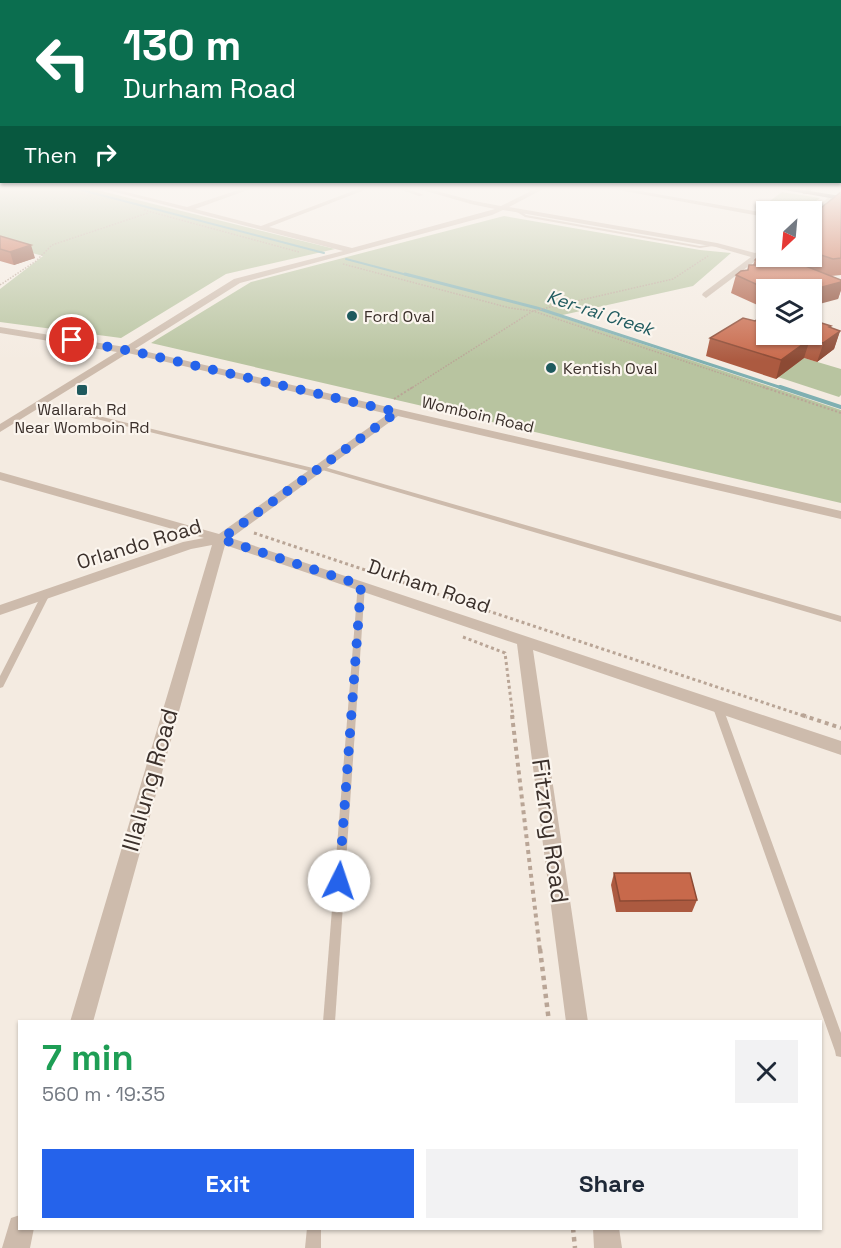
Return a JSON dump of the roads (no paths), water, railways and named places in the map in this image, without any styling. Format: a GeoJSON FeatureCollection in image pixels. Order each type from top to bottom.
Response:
{"type":"FeatureCollection","features":[{"type":"Feature","properties":{"kind":"street"},"geometry":{"type":"LineString","coordinates":[[329,244],[353,250]]}},
{"type":"Feature","properties":{"kind":"street"},"geometry":{"type":"LineString","coordinates":[[0,429],[237,281],[375,244]]}},
{"type":"Feature","properties":{"kind":"street"},"geometry":{"type":"LineString","coordinates":[[690,244],[756,255]]}},
{"type":"Feature","properties":{"kind":"street"},"geometry":{"type":"LineString","coordinates":[[706,295],[729,280],[756,257]]}},
{"type":"Feature","properties":{"kind":"street","name":"Womboin Road"},"geometry":{"type":"LineString","coordinates":[[0,330],[126,350],[841,515]]}},
{"type":"Feature","properties":{"kind":"street","name":"Orlando Road"},"geometry":{"type":"LineString","coordinates":[[0,610],[188,546],[221,539],[397,412]]}},
{"type":"Feature","properties":{"kind":"street","name":"Durham Road"},"geometry":{"type":"LineString","coordinates":[[0,476],[221,539],[841,748]]}},
{"type":"Feature","properties":{"kind":"street","name":"Illalung Road"},"geometry":{"type":"LineString","coordinates":[[82,1020],[214,554],[221,539]]}},
{"type":"Feature","properties":{"kind":"street","name":"Fitzroy Road"},"geometry":{"type":"LineString","coordinates":[[524,641],[577,1020]]}},
{"type":"Feature","properties":{"kind":"street"},"geometry":{"type":"LineString","coordinates":[[16,1248],[20,1230]]}},
{"type":"Feature","properties":{"kind":"street"},"geometry":{"type":"LineString","coordinates":[[606,1230],[608,1248]]}},
{"type":"Feature","properties":{"kind":"lane"},"geometry":{"type":"LineString","coordinates":[[729,280],[743,278]]}},
{"type":"Feature","properties":{"kind":"lane"},"geometry":{"type":"LineString","coordinates":[[41,404],[319,469],[841,619]]}},
{"type":"Feature","properties":{"kind":"lane"},"geometry":{"type":"LineString","coordinates":[[329,1020],[361,585]]}},
{"type":"Feature","properties":{"kind":"lane"},"geometry":{"type":"LineString","coordinates":[[0,685],[46,594]]}},
{"type":"Feature","properties":{"kind":"lane"},"geometry":{"type":"LineString","coordinates":[[717,705],[841,1051]]}},
{"type":"Feature","properties":{"kind":"lane"},"geometry":{"type":"LineString","coordinates":[[313,1248],[314,1230]]}},
{"type":"Feature","properties":{"kind":"waterway","name":"Ker-rai Creek"},"geometry":{"type":"LineString","coordinates":[[290,244],[324,253]]}},
{"type":"Feature","properties":{"kind":"waterway","name":"Ker-rai Creek"},"geometry":{"type":"LineString","coordinates":[[346,259],[411,276]]}},
{"type":"Feature","properties":{"kind":"waterway","name":"Ker-rai Creek"},"geometry":{"type":"LineString","coordinates":[[405,274],[537,308],[785,389]]}},
{"type":"Feature","properties":{"kind":"waterway","name":"Ker-rai Creek"},"geometry":{"type":"LineString","coordinates":[[780,387],[841,407]]}},
{"type":"Feature","properties":{"kind":"place","name":"Ford Oval"},"geometry":{"type":"Point","coordinates":[352,316]}},
{"type":"Feature","properties":{"kind":"place","name":"Kentish Oval"},"geometry":{"type":"Point","coordinates":[551,368]}},
{"type":"Feature","properties":{"kind":"place","name":"Wallarah Rd Near Womboin Rd"},"geometry":{"type":"Point","coordinates":[82,390]}}]}
